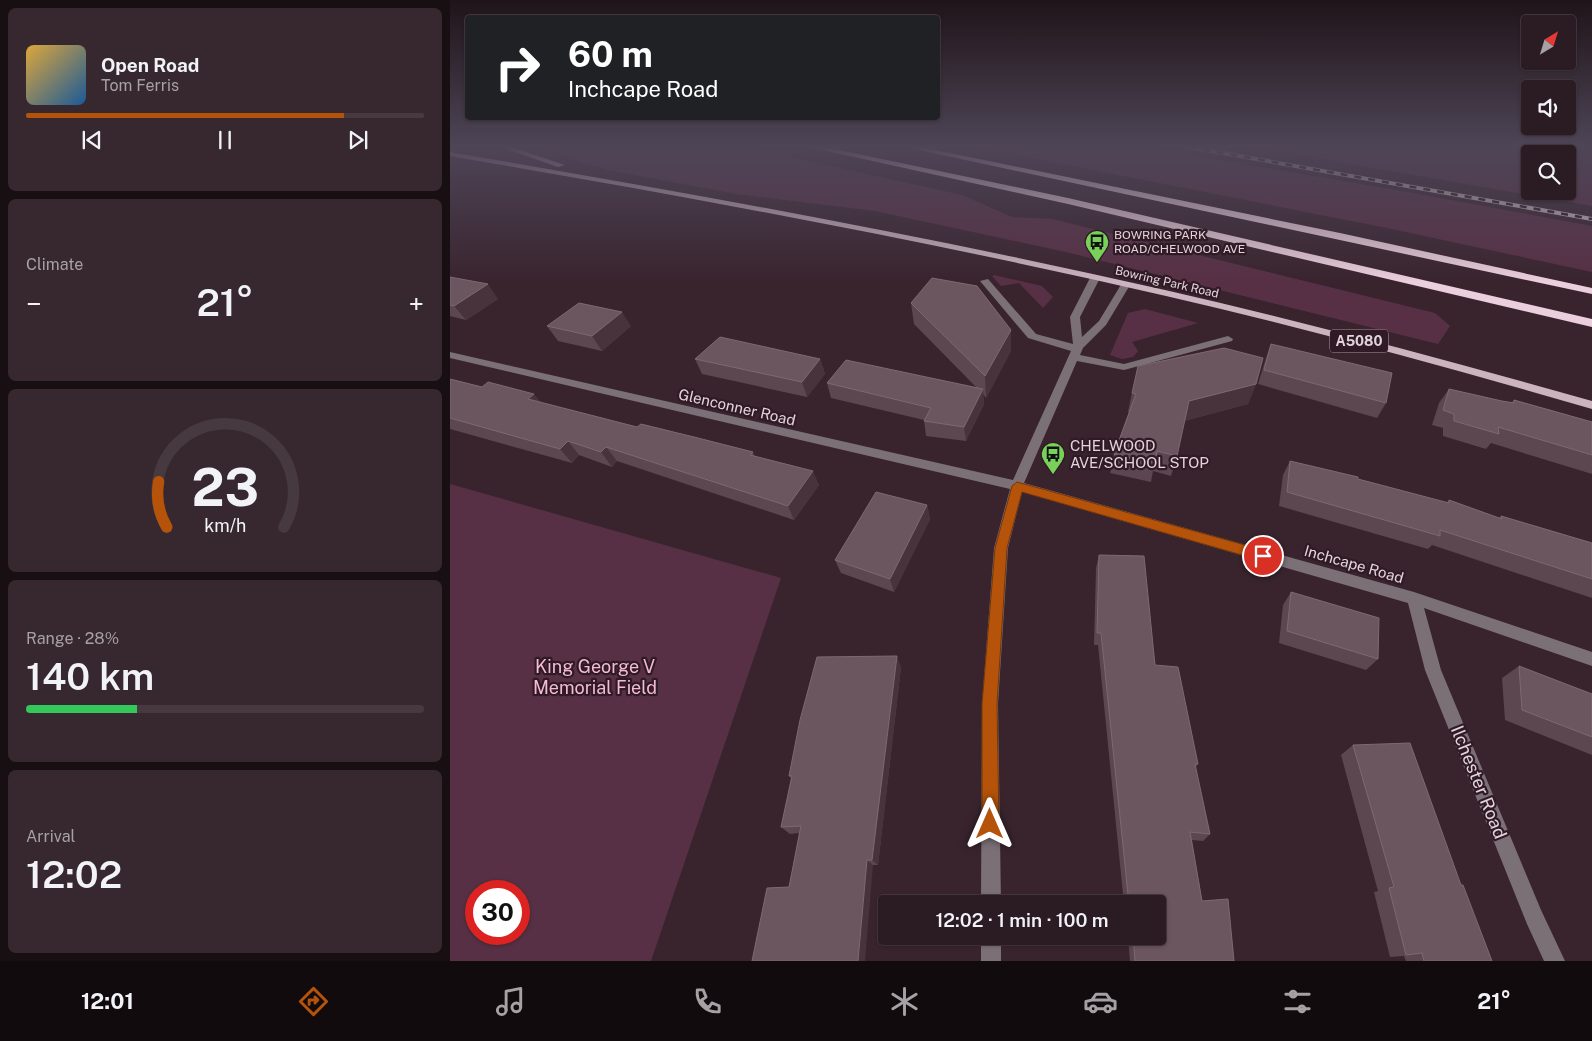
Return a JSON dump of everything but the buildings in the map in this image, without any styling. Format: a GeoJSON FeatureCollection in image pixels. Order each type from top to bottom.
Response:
{"type":"FeatureCollection","features":[{"type":"Feature","properties":{"kind":"highway"},"geometry":{"type":"LineString","coordinates":[[1025,192],[1592,324]]}},
{"type":"Feature","properties":{"kind":"highway"},"geometry":{"type":"LineString","coordinates":[[1127,192],[1592,291]]}},
{"type":"Feature","properties":{"kind":"main road","name":"Bowring Park Road"},"geometry":{"type":"LineString","coordinates":[[675,192],[821,218],[1207,303],[1459,365],[1592,405]]}},
{"type":"Feature","properties":{"kind":"street"},"geometry":{"type":"LineString","coordinates":[[1076,351],[1075,317],[1095,278]]}},
{"type":"Feature","properties":{"kind":"street"},"geometry":{"type":"LineString","coordinates":[[985,281],[1032,336],[1124,367],[1228,339]]}},
{"type":"Feature","properties":{"kind":"street"},"geometry":{"type":"LineString","coordinates":[[991,895],[990,704],[1001,548],[1017,486],[1076,351],[1103,323],[1125,285]]}},
{"type":"Feature","properties":{"kind":"street","name":"Glenconner Road"},"geometry":{"type":"LineString","coordinates":[[450,355],[1017,486]]}},
{"type":"Feature","properties":{"kind":"street","name":"Inchcape Road"},"geometry":{"type":"LineString","coordinates":[[1017,486],[1414,598],[1592,659]]}},
{"type":"Feature","properties":{"kind":"street","name":"Ilchester Road"},"geometry":{"type":"LineString","coordinates":[[1414,598],[1433,670],[1534,918],[1555,961]]}},
{"type":"Feature","properties":{"kind":"street"},"geometry":{"type":"LineString","coordinates":[[991,945],[992,961]]}},
{"type":"Feature","properties":{"kind":"green space"},"geometry":{"type":"Polygon","coordinates":[[[725,192],[948,192],[962,195],[1012,217],[1052,219],[1435,313],[1450,326],[1438,344],[1070,253],[875,211],[725,192]]]}},
{"type":"Feature","properties":{"kind":"green space"},"geometry":{"type":"Polygon","coordinates":[[[1204,192],[1406,192],[1592,226],[1592,272],[1387,228],[1204,192]]]}},
{"type":"Feature","properties":{"kind":"green space"},"geometry":{"type":"Polygon","coordinates":[[[1576,192],[1592,192],[1592,206],[1558,200],[1576,200],[1576,192]]]}},
{"type":"Feature","properties":{"kind":"green space"},"geometry":{"type":"Polygon","coordinates":[[[992,276],[1042,286],[1053,297],[1043,308],[1019,283],[1001,286],[992,276]]]}},
{"type":"Feature","properties":{"kind":"green space"},"geometry":{"type":"Polygon","coordinates":[[[1145,309],[1198,323],[1132,342],[1138,351],[1133,357],[1122,359],[1110,355],[1128,313],[1145,309]]]}},
{"type":"Feature","properties":{"kind":"green space","name":"King George V Memorial Field"},"geometry":{"type":"Polygon","coordinates":[[[450,484],[781,578],[651,961],[450,961],[450,484]]]}},
{"type":"Feature","properties":{"kind":"railway"},"geometry":{"type":"LineString","coordinates":[[1440,192],[1592,219]]}},
{"type":"Feature","properties":{"kind":"place","name":"BOWRING PARK ROAD/CHELWOOD AVE"},"geometry":{"type":"Point","coordinates":[1097,263]}},
{"type":"Feature","properties":{"kind":"place","name":"CHELWOOD AVE/SCHOOL STOP"},"geometry":{"type":"Point","coordinates":[1053,475]}},
{"type":"Feature","properties":{"kind":"route"},"geometry":{"type":"LineString","coordinates":[[990,824],[990,704],[1001,548],[1017,486],[1263,556]]}}]}
